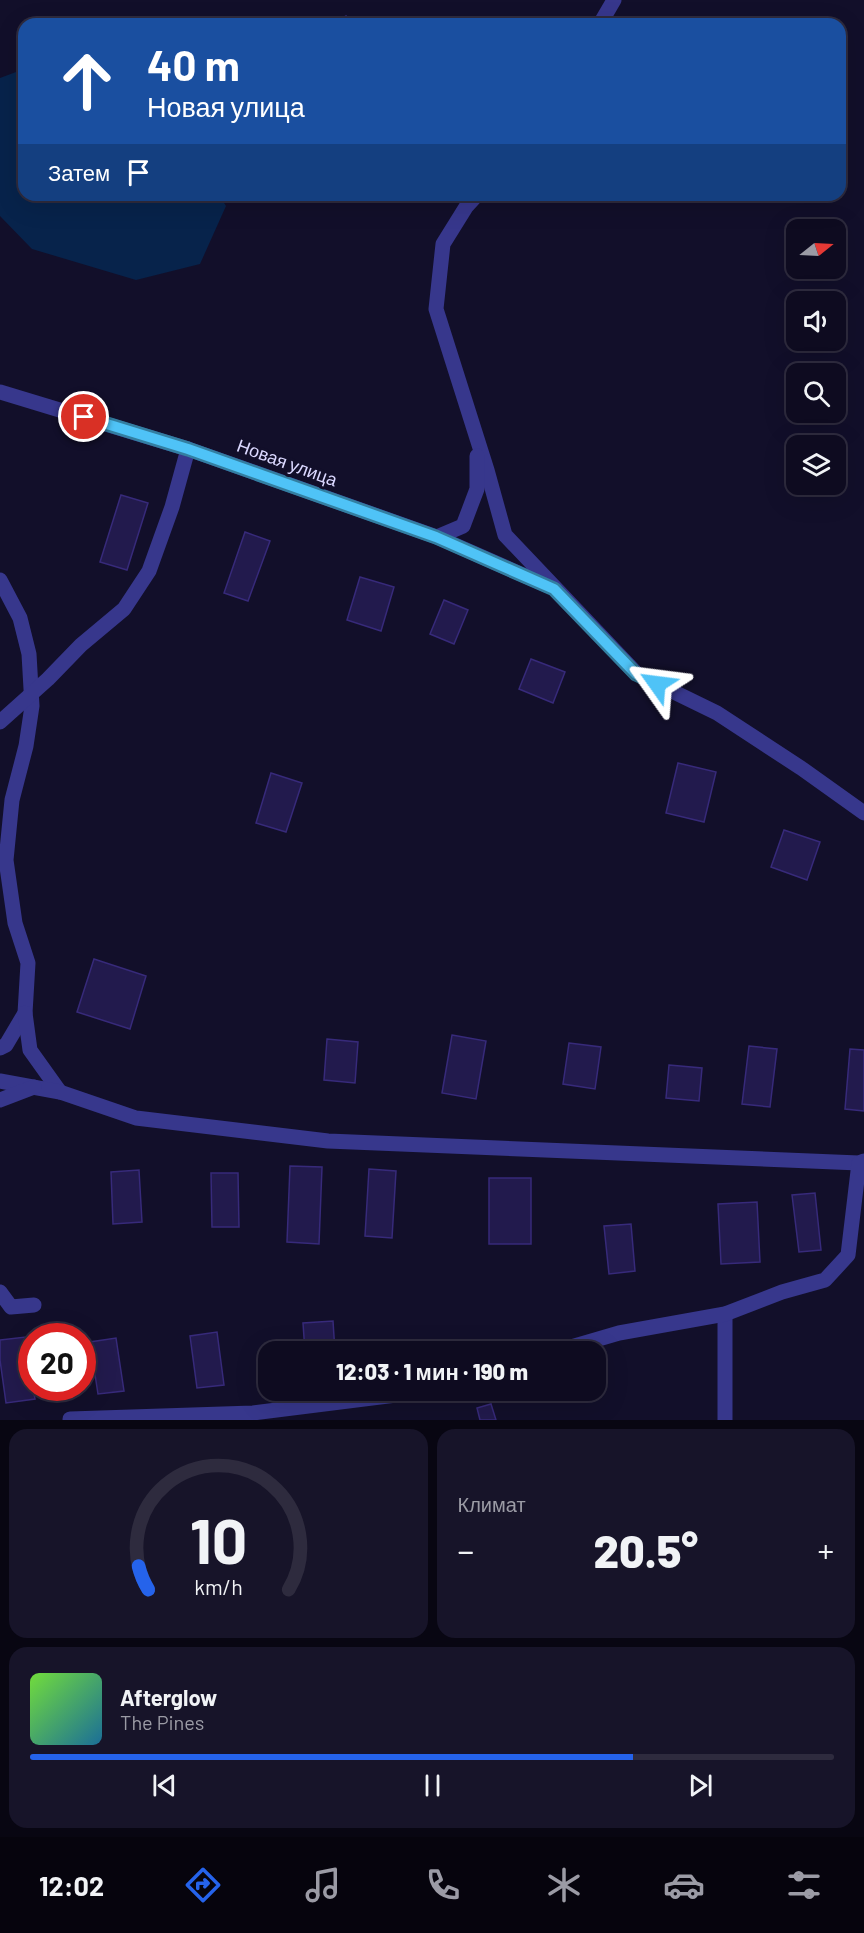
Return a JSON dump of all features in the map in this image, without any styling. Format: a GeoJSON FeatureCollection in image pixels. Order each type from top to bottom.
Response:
{"type":"FeatureCollection","features":[{"type":"Feature","properties":{"kind":"street"},"geometry":{"type":"LineString","coordinates":[[604,18],[614,0]]}},
{"type":"Feature","properties":{"kind":"street"},"geometry":{"type":"LineString","coordinates":[[471,201],[443,244],[436,309],[505,535],[636,674],[717,713],[864,813]]}},
{"type":"Feature","properties":{"kind":"street","name":"Новая улица"},"geometry":{"type":"LineString","coordinates":[[0,392],[188,449],[436,537],[554,589]]}},
{"type":"Feature","properties":{"kind":"street"},"geometry":{"type":"LineString","coordinates":[[436,537],[464,526],[477,489],[478,441]]}},
{"type":"Feature","properties":{"kind":"street"},"geometry":{"type":"LineString","coordinates":[[0,722],[48,679],[81,645],[124,609],[149,571],[172,507],[188,449]]}},
{"type":"Feature","properties":{"kind":"street"},"geometry":{"type":"LineString","coordinates":[[0,580],[20,618],[29,654],[32,706],[26,746],[12,800],[6,860],[15,923],[28,963],[25,1013],[30,1050],[60,1092]]}},
{"type":"Feature","properties":{"kind":"street"},"geometry":{"type":"LineString","coordinates":[[0,1048],[6,1045],[25,1013]]}},
{"type":"Feature","properties":{"kind":"street"},"geometry":{"type":"LineString","coordinates":[[0,1081],[60,1092],[136,1118],[328,1141],[862,1162],[848,1255],[825,1280],[782,1292],[725,1314],[619,1333],[592,1341]]}},
{"type":"Feature","properties":{"kind":"street"},"geometry":{"type":"LineString","coordinates":[[0,1100],[34,1087]]}},
{"type":"Feature","properties":{"kind":"street"},"geometry":{"type":"LineString","coordinates":[[0,1292],[11,1307],[34,1305]]}},
{"type":"Feature","properties":{"kind":"street"},"geometry":{"type":"LineString","coordinates":[[725,1314],[725,1420]]}},
{"type":"Feature","properties":{"kind":"street"},"geometry":{"type":"LineString","coordinates":[[70,1419],[253,1413],[348,1401]]}},
{"type":"Feature","properties":{"kind":"water"},"geometry":{"type":"Polygon","coordinates":[[[18,71],[18,201],[223,201],[226,206],[200,264],[136,280],[32,249],[0,216],[0,78],[18,71]]]}},
{"type":"Feature","properties":{"kind":"building"},"geometry":{"type":"Polygon","coordinates":[[[121,495],[148,503],[127,570],[100,562],[121,495]]]}},
{"type":"Feature","properties":{"kind":"building"},"geometry":{"type":"Polygon","coordinates":[[[245,532],[270,541],[248,601],[224,593],[245,532]]]}},
{"type":"Feature","properties":{"kind":"building"},"geometry":{"type":"Polygon","coordinates":[[[360,577],[394,587],[381,631],[347,620],[360,577]]]}},
{"type":"Feature","properties":{"kind":"building"},"geometry":{"type":"Polygon","coordinates":[[[444,600],[468,610],[454,644],[430,634],[444,600]]]}},
{"type":"Feature","properties":{"kind":"building"},"geometry":{"type":"Polygon","coordinates":[[[531,659],[565,672],[553,703],[519,689],[531,659]]]}},
{"type":"Feature","properties":{"kind":"building"},"geometry":{"type":"Polygon","coordinates":[[[678,763],[716,772],[704,822],[666,813],[678,763]]]}},
{"type":"Feature","properties":{"kind":"building"},"geometry":{"type":"Polygon","coordinates":[[[271,773],[302,783],[286,832],[256,823],[271,773]]]}},
{"type":"Feature","properties":{"kind":"building"},"geometry":{"type":"Polygon","coordinates":[[[784,830],[820,842],[807,880],[771,867],[784,830]]]}},
{"type":"Feature","properties":{"kind":"building"},"geometry":{"type":"Polygon","coordinates":[[[94,959],[146,976],[130,1029],[77,1012],[94,959]]]}},
{"type":"Feature","properties":{"kind":"building"},"geometry":{"type":"Polygon","coordinates":[[[452,1035],[486,1041],[476,1099],[442,1093],[452,1035]]]}},
{"type":"Feature","properties":{"kind":"building"},"geometry":{"type":"Polygon","coordinates":[[[327,1039],[358,1042],[355,1083],[324,1080],[327,1039]]]}},
{"type":"Feature","properties":{"kind":"building"},"geometry":{"type":"Polygon","coordinates":[[[569,1043],[601,1047],[595,1089],[563,1084],[569,1043]]]}},
{"type":"Feature","properties":{"kind":"building"},"geometry":{"type":"Polygon","coordinates":[[[749,1046],[777,1049],[770,1107],[742,1104],[749,1046]]]}},
{"type":"Feature","properties":{"kind":"building"},"geometry":{"type":"Polygon","coordinates":[[[850,1049],[864,1050],[864,1111],[845,1109],[850,1049]]]}},
{"type":"Feature","properties":{"kind":"building"},"geometry":{"type":"Polygon","coordinates":[[[669,1065],[702,1068],[699,1101],[666,1098],[669,1065]]]}},
{"type":"Feature","properties":{"kind":"building"},"geometry":{"type":"Polygon","coordinates":[[[290,1166],[322,1167],[319,1244],[287,1242],[290,1166]]]}},
{"type":"Feature","properties":{"kind":"building"},"geometry":{"type":"Polygon","coordinates":[[[369,1169],[396,1171],[392,1238],[365,1236],[369,1169]]]}},
{"type":"Feature","properties":{"kind":"building"},"geometry":{"type":"Polygon","coordinates":[[[139,1170],[142,1222],[113,1224],[111,1172],[139,1170]]]}},
{"type":"Feature","properties":{"kind":"building"},"geometry":{"type":"Polygon","coordinates":[[[211,1173],[238,1173],[239,1227],[212,1227],[211,1173]]]}},
{"type":"Feature","properties":{"kind":"building"},"geometry":{"type":"Polygon","coordinates":[[[489,1178],[531,1178],[531,1244],[489,1244],[489,1178]]]}},
{"type":"Feature","properties":{"kind":"building"},"geometry":{"type":"Polygon","coordinates":[[[815,1193],[821,1250],[799,1252],[792,1195],[815,1193]]]}},
{"type":"Feature","properties":{"kind":"building"},"geometry":{"type":"Polygon","coordinates":[[[757,1202],[760,1262],[721,1264],[718,1204],[757,1202]]]}},
{"type":"Feature","properties":{"kind":"building"},"geometry":{"type":"Polygon","coordinates":[[[631,1224],[635,1271],[609,1274],[604,1226],[631,1224]]]}},
{"type":"Feature","properties":{"kind":"building"},"geometry":{"type":"Polygon","coordinates":[[[333,1321],[334,1341],[304,1341],[303,1323],[333,1321]]]}},
{"type":"Feature","properties":{"kind":"building"},"geometry":{"type":"Polygon","coordinates":[[[217,1332],[224,1385],[197,1388],[190,1336],[217,1332]]]}},
{"type":"Feature","properties":{"kind":"building"},"geometry":{"type":"Polygon","coordinates":[[[18,1338],[18,1401],[20,1401],[6,1403],[0,1360],[0,1340],[18,1338]]]}},
{"type":"Feature","properties":{"kind":"building"},"geometry":{"type":"Polygon","coordinates":[[[116,1338],[124,1391],[98,1394],[96,1341],[116,1338]]]}},
{"type":"Feature","properties":{"kind":"building"},"geometry":{"type":"Polygon","coordinates":[[[491,1404],[496,1420],[480,1420],[477,1408],[491,1404]]]}},
{"type":"Feature","properties":{"kind":"route"},"geometry":{"type":"LineString","coordinates":[[84,417],[188,449],[436,537],[554,589],[636,674],[657,684]]}}]}
